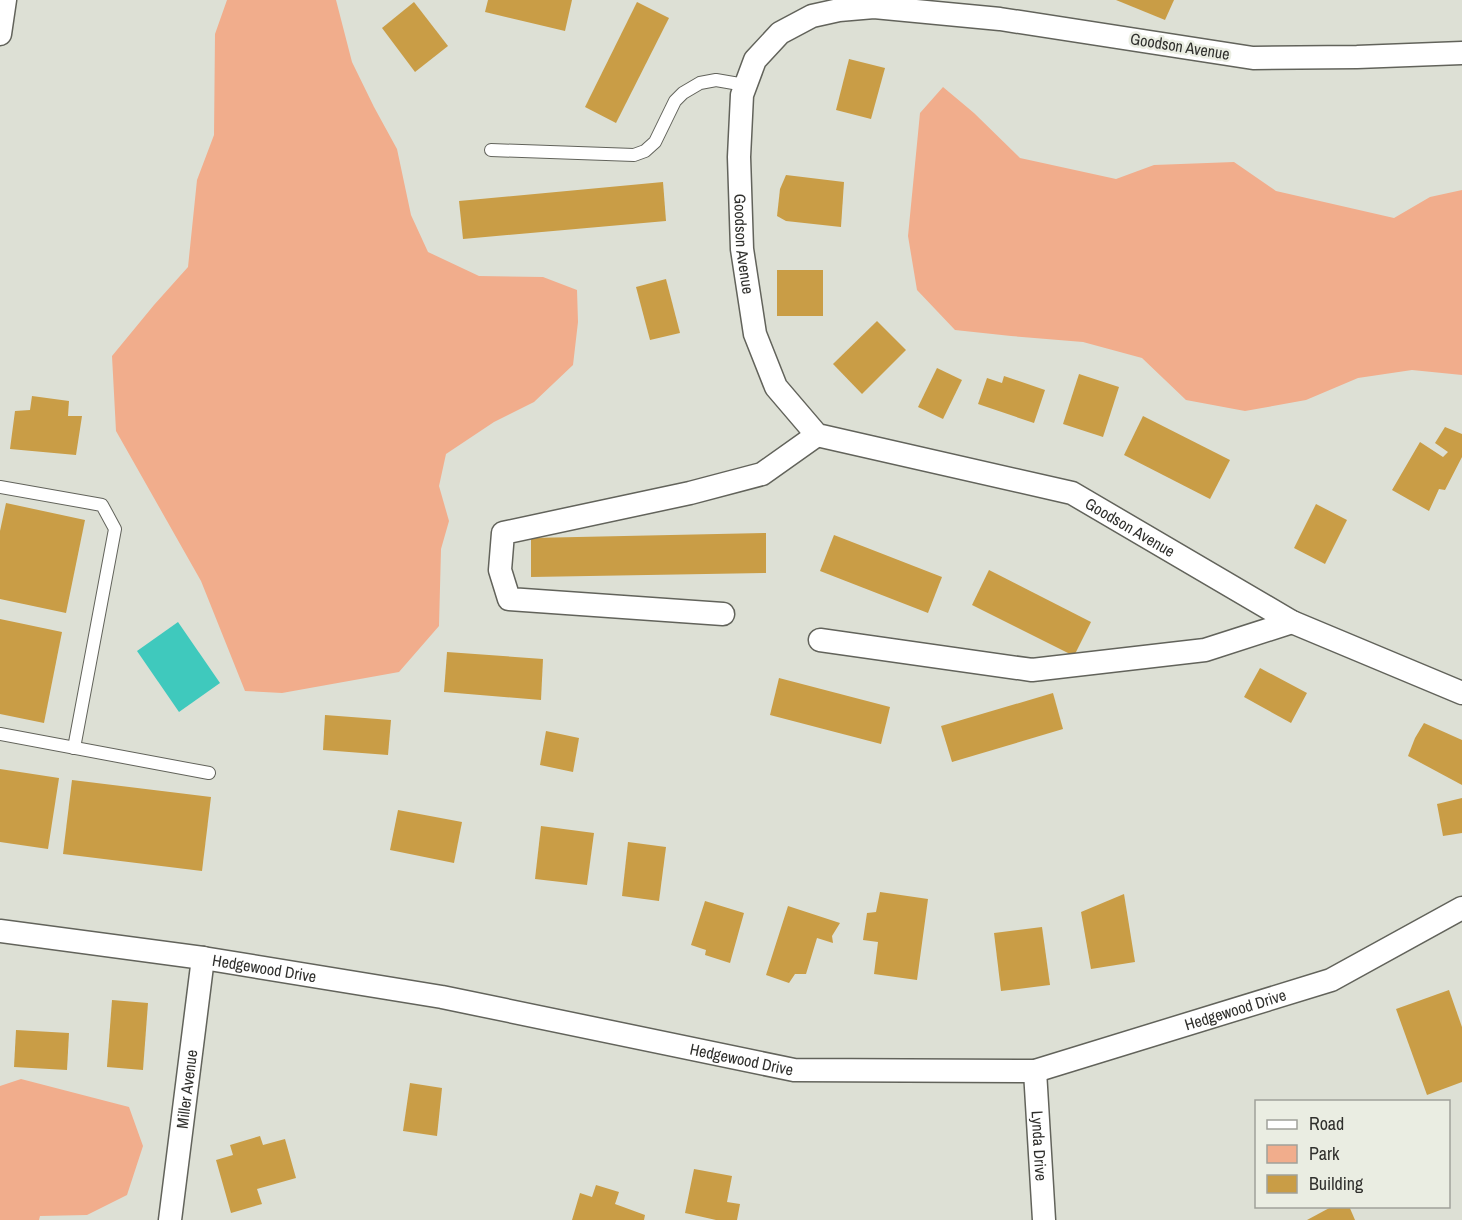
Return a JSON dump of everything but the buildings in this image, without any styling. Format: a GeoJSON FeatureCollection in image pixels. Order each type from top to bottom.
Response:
{"type":"FeatureCollection","features":[{"type":"Feature","properties":{"kind":"street"},"geometry":{"type":"LineString","coordinates":[[0,34],[5,0]]}},
{"type":"Feature","properties":{"kind":"street","name":"Goodson Avenue"},"geometry":{"type":"LineString","coordinates":[[1462,53],[1253,58],[1000,18],[874,7],[839,10],[812,16],[780,33],[755,60],[742,95],[739,157],[742,249],[755,334],[776,387],[817,435],[1072,493],[1292,622],[1462,693]]}},
{"type":"Feature","properties":{"kind":"street"},"geometry":{"type":"LineString","coordinates":[[723,614],[509,599],[500,570],[503,533],[762,474],[817,435]]}},
{"type":"Feature","properties":{"kind":"street"},"geometry":{"type":"LineString","coordinates":[[820,640],[1032,670],[1205,650],[1292,622]]}},
{"type":"Feature","properties":{"kind":"street","name":"Hedgewood Drive"},"geometry":{"type":"LineString","coordinates":[[0,931],[203,958],[442,997],[794,1070],[1035,1071],[1331,980],[1461,913]]}},
{"type":"Feature","properties":{"kind":"street","name":"Miller Avenue"},"geometry":{"type":"LineString","coordinates":[[170,1220],[203,958]]}},
{"type":"Feature","properties":{"kind":"street","name":"Lynda Drive"},"geometry":{"type":"LineString","coordinates":[[1035,1071],[1044,1220]]}},
{"type":"Feature","properties":{"kind":"lane"},"geometry":{"type":"LineString","coordinates":[[491,150],[634,155],[645,151],[655,142],[675,101],[683,93],[700,83],[716,80],[745,85]]}},
{"type":"Feature","properties":{"kind":"lane"},"geometry":{"type":"LineString","coordinates":[[0,487],[102,505],[115,529],[74,748]]}},
{"type":"Feature","properties":{"kind":"lane"},"geometry":{"type":"LineString","coordinates":[[0,734],[209,772]]}},
{"type":"Feature","properties":{"kind":"green space"},"geometry":{"type":"Polygon","coordinates":[[[227,0],[336,0],[352,62],[397,149],[411,215],[428,252],[479,276],[543,277],[577,290],[578,322],[573,365],[534,402],[494,422],[446,454],[439,486],[449,521],[441,549],[439,626],[399,672],[282,693],[245,691],[201,581],[116,431],[112,356],[188,267],[197,180],[214,135],[215,34],[227,0]]]}},
{"type":"Feature","properties":{"kind":"green space"},"geometry":{"type":"Polygon","coordinates":[[[943,87],[974,113],[1020,158],[1116,179],[1154,165],[1234,162],[1276,191],[1394,218],[1430,197],[1462,190],[1462,375],[1412,370],[1358,378],[1306,400],[1245,411],[1186,400],[1142,358],[1083,342],[955,330],[917,290],[908,236],[920,113],[943,87]]]}},
{"type":"Feature","properties":{"kind":"green space"},"geometry":{"type":"Polygon","coordinates":[[[21,1079],[129,1107],[143,1146],[127,1195],[87,1215],[40,1216],[39,1220],[0,1220],[0,1086],[21,1079]]]}},
{"type":"Feature","properties":{"kind":"water"},"geometry":{"type":"Polygon","coordinates":[[[178,622],[220,683],[179,712],[137,651],[178,622]]]}}]}
